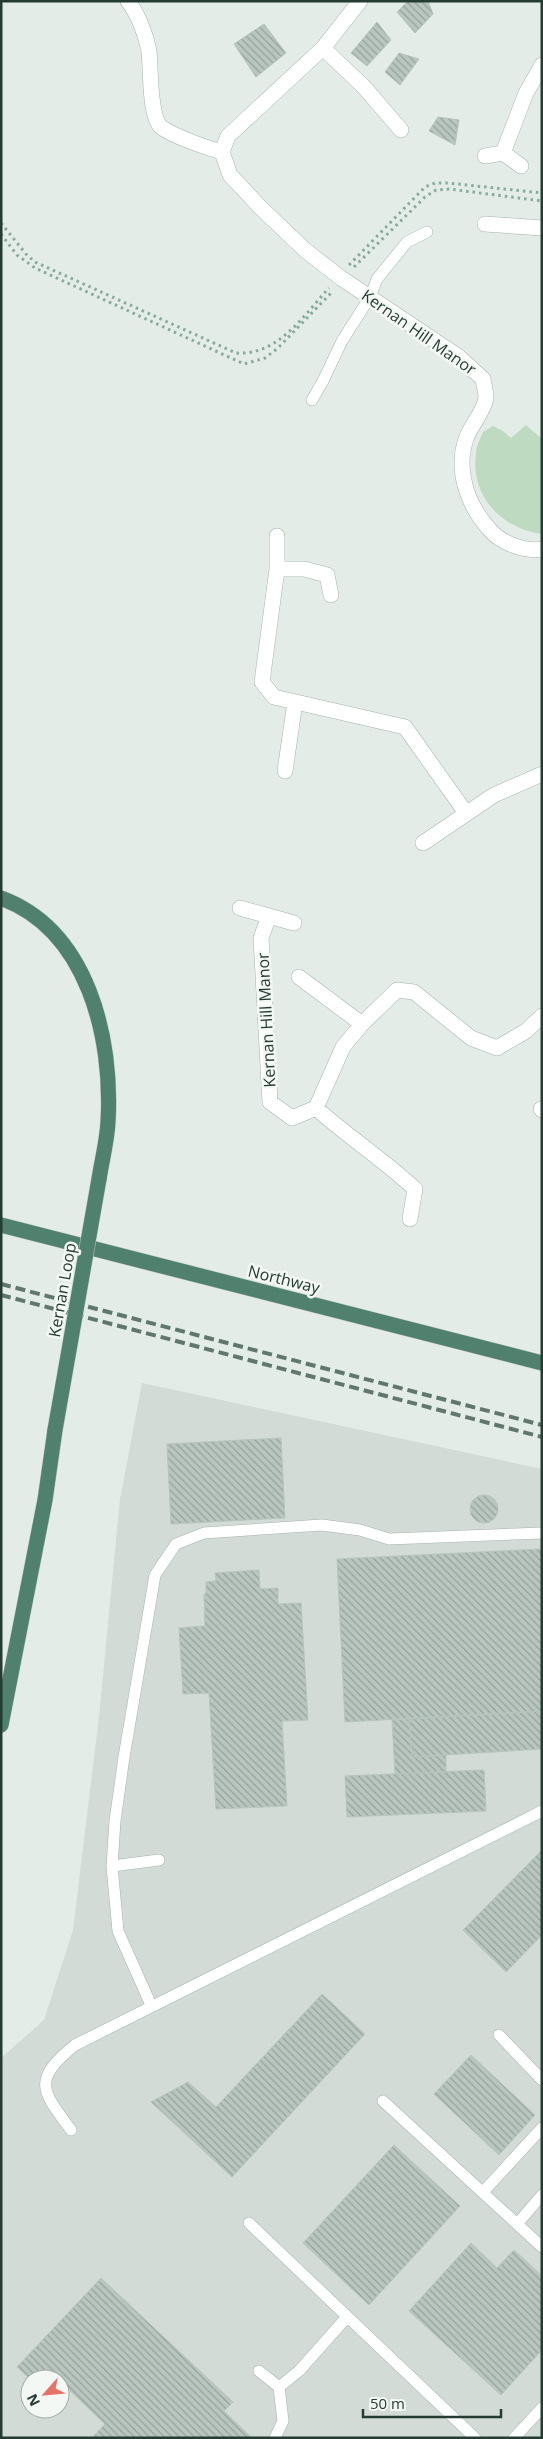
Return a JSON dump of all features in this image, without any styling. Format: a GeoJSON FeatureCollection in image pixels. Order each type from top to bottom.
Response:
{"type":"FeatureCollection","features":[{"type":"Feature","properties":{"kind":"highway","name":"Kernan Loop"},"geometry":{"type":"LineString","coordinates":[[1,898],[20,905],[49,927],[74,958],[96,1006],[106,1060],[108,1123],[55,1430],[44,1510],[1,1725]]}},
{"type":"Feature","properties":{"kind":"highway","name":"Northway"},"geometry":{"type":"LineString","coordinates":[[1,1225],[542,1363]]}},
{"type":"Feature","properties":{"kind":"street"},"geometry":{"type":"LineString","coordinates":[[128,1],[134,9],[149,49],[154,116],[160,126],[222,152],[228,136],[323,48],[352,4]]}},
{"type":"Feature","properties":{"kind":"street"},"geometry":{"type":"LineString","coordinates":[[323,48],[364,87],[401,130]]}},
{"type":"Feature","properties":{"kind":"street"},"geometry":{"type":"LineString","coordinates":[[503,153],[526,93],[542,65]]}},
{"type":"Feature","properties":{"kind":"street","name":"Kernan Hill Manor"},"geometry":{"type":"LineString","coordinates":[[222,152],[230,175],[254,202],[305,250],[341,278],[459,357],[483,379],[486,399],[466,439],[462,462],[465,491],[477,515],[492,533],[512,545],[542,549]]}},
{"type":"Feature","properties":{"kind":"street"},"geometry":{"type":"LineString","coordinates":[[484,156],[503,153],[521,166]]}},
{"type":"Feature","properties":{"kind":"street"},"geometry":{"type":"LineString","coordinates":[[485,224],[542,228]]}},
{"type":"Feature","properties":{"kind":"street"},"geometry":{"type":"LineString","coordinates":[[277,536],[277,569],[262,682],[274,697],[404,727],[466,813]]}},
{"type":"Feature","properties":{"kind":"street"},"geometry":{"type":"LineString","coordinates":[[277,569],[304,569],[327,575],[331,595]]}},
{"type":"Feature","properties":{"kind":"street"},"geometry":{"type":"LineString","coordinates":[[286,771],[295,702]]}},
{"type":"Feature","properties":{"kind":"street"},"geometry":{"type":"LineString","coordinates":[[423,843],[494,795],[542,774]]}},
{"type":"Feature","properties":{"kind":"street"},"geometry":{"type":"LineString","coordinates":[[240,908],[294,923]]}},
{"type":"Feature","properties":{"kind":"street","name":"Kernan Hill Manor"},"geometry":{"type":"LineString","coordinates":[[269,916],[261,938],[270,1102],[292,1118],[316,1108]]}},
{"type":"Feature","properties":{"kind":"street"},"geometry":{"type":"LineString","coordinates":[[299,977],[362,1024]]}},
{"type":"Feature","properties":{"kind":"street"},"geometry":{"type":"LineString","coordinates":[[410,1218],[415,1189],[393,1168],[340,1130],[316,1108],[343,1047],[362,1024],[397,990],[414,992],[471,1038],[497,1048],[526,1031],[542,1016]]}},
{"type":"Feature","properties":{"kind":"lane"},"geometry":{"type":"LineString","coordinates":[[312,400],[324,381],[342,341],[370,297],[377,279],[407,242],[427,232]]}},
{"type":"Feature","properties":{"kind":"lane"},"geometry":{"type":"LineString","coordinates":[[151,2005],[118,1931],[112,1866],[115,1821],[124,1757],[155,1575],[176,1544],[204,1533],[322,1525],[360,1530],[389,1539],[542,1533]]}},
{"type":"Feature","properties":{"kind":"lane"},"geometry":{"type":"LineString","coordinates":[[71,2130],[47,2098],[45,2078],[56,2061],[75,2045],[151,2005],[542,1811]]}},
{"type":"Feature","properties":{"kind":"lane"},"geometry":{"type":"LineString","coordinates":[[112,1866],[159,1860]]}},
{"type":"Feature","properties":{"kind":"lane"},"geometry":{"type":"LineString","coordinates":[[499,2035],[542,2080]]}},
{"type":"Feature","properties":{"kind":"lane"},"geometry":{"type":"LineString","coordinates":[[383,2101],[542,2247]]}},
{"type":"Feature","properties":{"kind":"lane"},"geometry":{"type":"LineString","coordinates":[[483,2192],[542,2128]]}},
{"type":"Feature","properties":{"kind":"lane"},"geometry":{"type":"LineString","coordinates":[[517,2224],[542,2196]]}},
{"type":"Feature","properties":{"kind":"lane"},"geometry":{"type":"LineString","coordinates":[[249,2223],[475,2438]]}},
{"type":"Feature","properties":{"kind":"lane"},"geometry":{"type":"LineString","coordinates":[[279,2387],[300,2371],[347,2317]]}},
{"type":"Feature","properties":{"kind":"lane"},"geometry":{"type":"LineString","coordinates":[[259,2371],[279,2387],[283,2421],[275,2438]]}},
{"type":"Feature","properties":{"kind":"lane"},"geometry":{"type":"LineString","coordinates":[[514,2438],[542,2408]]}},
{"type":"Feature","properties":{"kind":"path"},"geometry":{"type":"LineString","coordinates":[[1,234],[17,255],[35,268],[244,364],[265,358],[278,348],[335,288],[346,269],[378,233],[425,187],[434,183],[448,183],[542,194]]}},
{"type":"Feature","properties":{"kind":"path"},"geometry":{"type":"LineString","coordinates":[[1,223],[21,249],[36,262],[236,353],[259,352],[275,343],[341,278],[350,272],[424,197],[436,190],[542,201]]}},
{"type":"Feature","properties":{"kind":"shaded area"},"geometry":{"type":"Polygon","coordinates":[[[142,1383],[542,1469],[542,2438],[1,2438],[1,2058],[44,2020],[73,1930],[99,1717],[120,1499],[142,1383]]]}},
{"type":"Feature","properties":{"kind":"green space"},"geometry":{"type":"Polygon","coordinates":[[[526,425],[542,439],[542,534],[527,531],[502,518],[484,496],[478,484],[475,469],[478,443],[483,432],[493,426],[511,438],[526,425]]]}},
{"type":"Feature","properties":{"kind":"building"},"geometry":{"type":"Polygon","coordinates":[[[408,1],[428,1],[433,14],[415,33],[397,12],[408,1]]]}},
{"type":"Feature","properties":{"kind":"building"},"geometry":{"type":"Polygon","coordinates":[[[377,22],[391,40],[367,66],[351,53],[377,22]]]}},
{"type":"Feature","properties":{"kind":"building"},"geometry":{"type":"Polygon","coordinates":[[[264,24],[286,53],[256,77],[234,44],[264,24]]]}},
{"type":"Feature","properties":{"kind":"building"},"geometry":{"type":"Polygon","coordinates":[[[399,53],[419,59],[400,85],[385,72],[399,53]]]}},
{"type":"Feature","properties":{"kind":"building"},"geometry":{"type":"Polygon","coordinates":[[[438,117],[459,120],[455,145],[429,131],[438,117]]]}},
{"type":"Feature","properties":{"kind":"building"},"geometry":{"type":"Polygon","coordinates":[[[281,1438],[285,1518],[171,1524],[167,1444],[281,1438]]]}},
{"type":"Feature","properties":{"kind":"building"},"geometry":{"type":"Polygon","coordinates":[[[484,1495],[494,1499],[498,1509],[494,1519],[484,1523],[474,1519],[470,1509],[474,1499],[484,1495]]]}},
{"type":"Feature","properties":{"kind":"building"},"geometry":{"type":"Polygon","coordinates":[[[542,1549],[542,1711],[345,1722],[337,1559],[542,1549]]]}},
{"type":"Feature","properties":{"kind":"building"},"geometry":{"type":"Polygon","coordinates":[[[259,1570],[260,1589],[278,1588],[278,1604],[301,1603],[308,1720],[282,1721],[287,1806],[216,1809],[209,1693],[183,1694],[179,1628],[205,1626],[204,1594],[206,1594],[206,1582],[216,1581],[215,1573],[259,1570]]]}},
{"type":"Feature","properties":{"kind":"building"},"geometry":{"type":"Polygon","coordinates":[[[542,1711],[542,1749],[412,1757],[409,1719],[542,1711]]]}},
{"type":"Feature","properties":{"kind":"building"},"geometry":{"type":"Polygon","coordinates":[[[409,1719],[412,1757],[446,1755],[446,1772],[395,1774],[392,1720],[409,1719]]]}},
{"type":"Feature","properties":{"kind":"building"},"geometry":{"type":"Polygon","coordinates":[[[484,1770],[486,1811],[347,1817],[345,1776],[484,1770]]]}},
{"type":"Feature","properties":{"kind":"building"},"geometry":{"type":"Polygon","coordinates":[[[542,1850],[542,1935],[506,1972],[463,1930],[542,1850]]]}},
{"type":"Feature","properties":{"kind":"building"},"geometry":{"type":"Polygon","coordinates":[[[322,1994],[365,2034],[232,2177],[151,2102],[188,2082],[216,2107],[322,1994]]]}},
{"type":"Feature","properties":{"kind":"building"},"geometry":{"type":"Polygon","coordinates":[[[471,2055],[535,2115],[499,2155],[434,2094],[471,2055]]]}},
{"type":"Feature","properties":{"kind":"building"},"geometry":{"type":"Polygon","coordinates":[[[394,2145],[460,2206],[369,2305],[303,2243],[394,2145]]]}},
{"type":"Feature","properties":{"kind":"building"},"geometry":{"type":"Polygon","coordinates":[[[471,2243],[497,2268],[514,2250],[542,2276],[542,2350],[501,2395],[409,2311],[471,2243]]]}},
{"type":"Feature","properties":{"kind":"building"},"geometry":{"type":"Polygon","coordinates":[[[101,2278],[233,2402],[224,2411],[252,2438],[92,2438],[105,2424],[70,2391],[70,2369],[20,2370],[17,2367],[101,2278]]]}},
{"type":"Feature","properties":{"kind":"railway"},"geometry":{"type":"LineString","coordinates":[[1,1284],[542,1425]]}},
{"type":"Feature","properties":{"kind":"railway"},"geometry":{"type":"LineString","coordinates":[[1,1295],[542,1437]]}}]}
